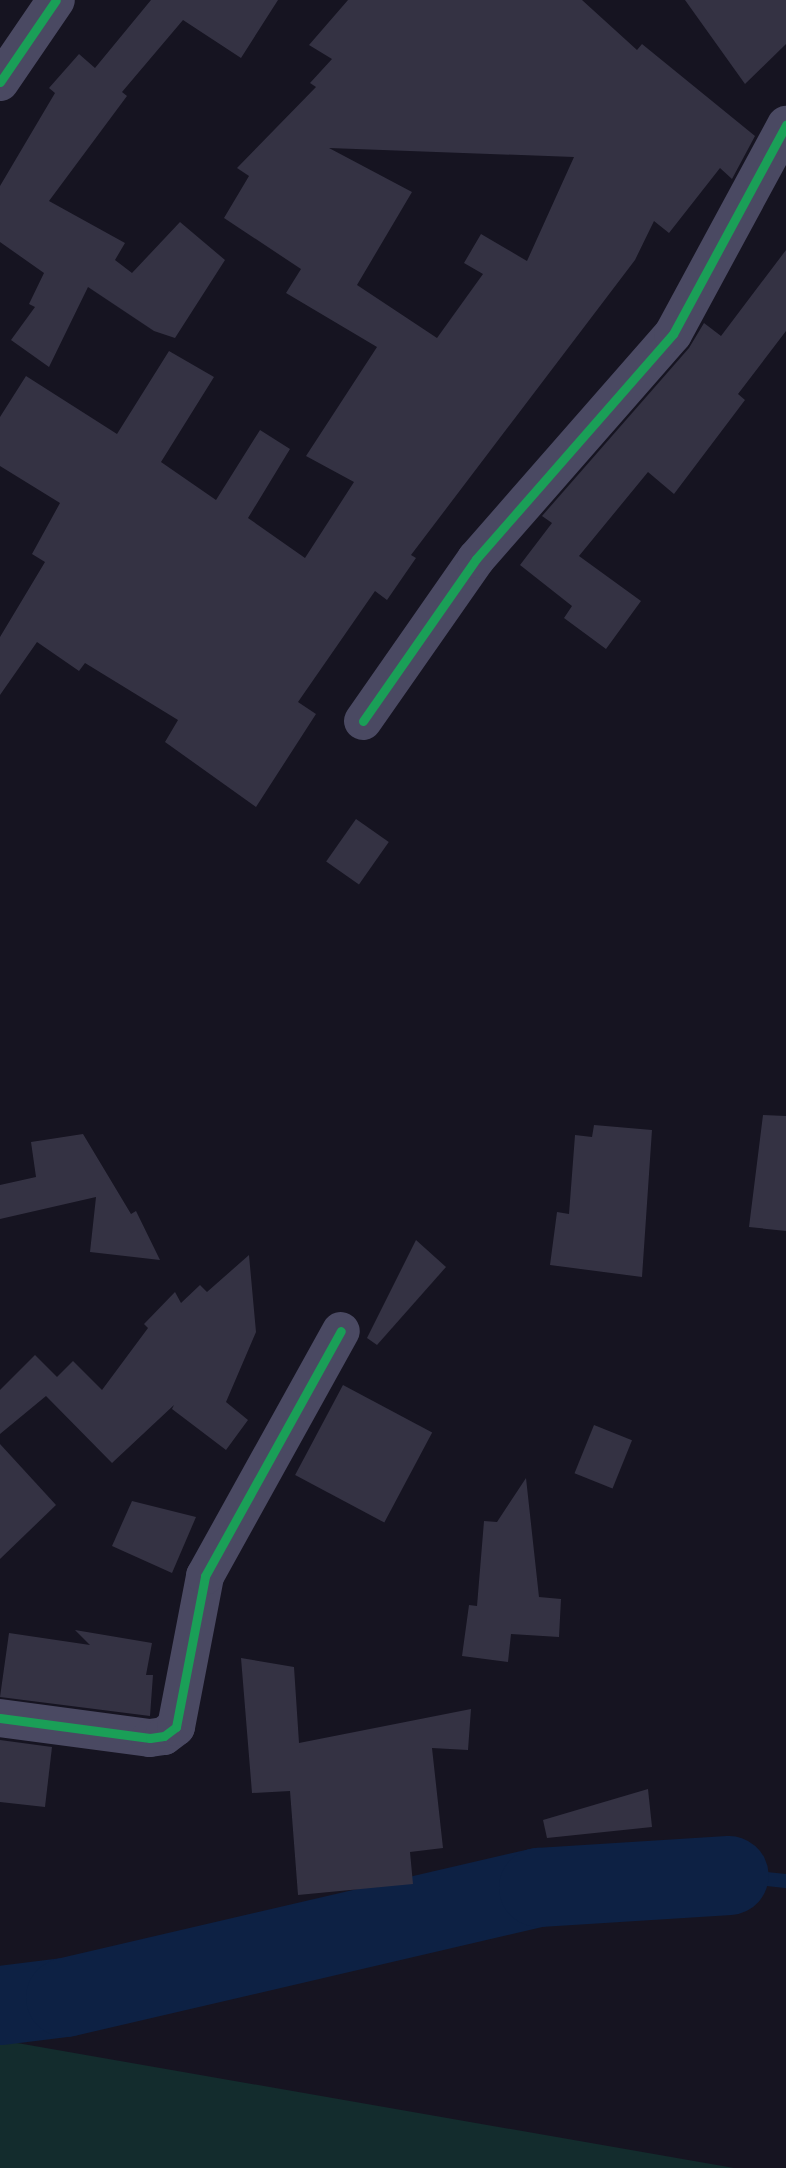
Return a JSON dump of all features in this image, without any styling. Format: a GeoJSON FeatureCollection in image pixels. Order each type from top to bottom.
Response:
{"type":"FeatureCollection","features":[{"type":"Feature","properties":{"kind":"street"},"geometry":{"type":"LineString","coordinates":[[0,82],[57,0]]}},
{"type":"Feature","properties":{"kind":"street"},"geometry":{"type":"LineString","coordinates":[[363,721],[476,559],[673,334],[786,125]]}},
{"type":"Feature","properties":{"kind":"street"},"geometry":{"type":"LineString","coordinates":[[0,1718],[150,1738],[164,1736],[176,1727],[205,1576],[341,1331]]}},
{"type":"Feature","properties":{"kind":"green space"},"geometry":{"type":"Polygon","coordinates":[[[0,2040],[734,2168],[0,2168],[0,2040]]]}},
{"type":"Feature","properties":{"kind":"building"},"geometry":{"type":"Polygon","coordinates":[[[151,0],[278,0],[241,58],[183,20],[122,92],[127,96],[49,201],[125,243],[115,260],[132,273],[180,222],[225,260],[175,338],[154,331],[88,287],[49,367],[11,340],[35,307],[29,304],[44,273],[0,242],[0,186],[55,93],[49,88],[79,54],[95,68],[151,0]]]}},
{"type":"Feature","properties":{"kind":"building"},"geometry":{"type":"Polygon","coordinates":[[[348,0],[582,0],[637,50],[642,44],[755,136],[732,179],[720,168],[669,233],[654,221],[635,260],[411,555],[416,558],[387,600],[375,591],[298,702],[316,714],[256,807],[165,742],[178,720],[85,663],[79,671],[37,642],[0,695],[0,637],[45,562],[32,554],[60,503],[0,466],[0,417],[26,376],[117,434],[169,351],[214,377],[161,462],[216,500],[260,430],[290,449],[248,518],[305,558],[354,482],[306,456],[377,347],[286,293],[301,269],[224,218],[249,176],[237,168],[316,87],[310,83],[332,59],[309,45],[348,0]],[[329,148],[412,192],[357,285],[437,338],[483,274],[464,263],[481,234],[527,261],[574,157],[329,148]]]}},
{"type":"Feature","properties":{"kind":"building"},"geometry":{"type":"Polygon","coordinates":[[[685,0],[786,0],[786,44],[745,84],[685,0]]]}},
{"type":"Feature","properties":{"kind":"building"},"geometry":{"type":"Polygon","coordinates":[[[786,250],[786,331],[738,394],[745,400],[674,494],[648,472],[579,556],[641,601],[606,649],[564,618],[572,606],[520,565],[552,523],[542,516],[689,348],[704,323],[721,336],[786,250]]]}},
{"type":"Feature","properties":{"kind":"building"},"geometry":{"type":"Polygon","coordinates":[[[356,819],[389,842],[359,885],[326,862],[356,819]]]}},
{"type":"Feature","properties":{"kind":"building"},"geometry":{"type":"Polygon","coordinates":[[[763,1115],[786,1116],[786,1231],[749,1227],[763,1115]]]}},
{"type":"Feature","properties":{"kind":"building"},"geometry":{"type":"Polygon","coordinates":[[[594,1125],[652,1130],[642,1277],[550,1265],[557,1212],[569,1214],[575,1135],[592,1137],[594,1125]]]}},
{"type":"Feature","properties":{"kind":"building"},"geometry":{"type":"Polygon","coordinates":[[[83,1134],[131,1214],[136,1211],[160,1260],[90,1252],[96,1197],[0,1219],[0,1185],[36,1177],[31,1142],[83,1134]]]}},
{"type":"Feature","properties":{"kind":"building"},"geometry":{"type":"Polygon","coordinates":[[[416,1240],[446,1267],[377,1345],[367,1338],[416,1240]]]}},
{"type":"Feature","properties":{"kind":"building"},"geometry":{"type":"Polygon","coordinates":[[[249,1255],[256,1332],[226,1402],[248,1420],[226,1450],[172,1409],[174,1405],[112,1463],[46,1396],[0,1434],[0,1390],[35,1355],[57,1377],[73,1361],[102,1390],[148,1328],[144,1324],[175,1292],[181,1303],[200,1285],[207,1292],[249,1255]]]}},
{"type":"Feature","properties":{"kind":"building"},"geometry":{"type":"Polygon","coordinates":[[[343,1385],[432,1432],[384,1522],[295,1475],[343,1385]]]}},
{"type":"Feature","properties":{"kind":"building"},"geometry":{"type":"Polygon","coordinates":[[[594,1425],[632,1440],[613,1489],[575,1473],[594,1425]]]}},
{"type":"Feature","properties":{"kind":"building"},"geometry":{"type":"Polygon","coordinates":[[[0,1444],[56,1505],[0,1559],[0,1444]]]}},
{"type":"Feature","properties":{"kind":"building"},"geometry":{"type":"Polygon","coordinates":[[[526,1478],[539,1597],[561,1599],[559,1637],[511,1634],[508,1662],[462,1656],[469,1605],[477,1606],[484,1521],[497,1522],[526,1478]]]}},
{"type":"Feature","properties":{"kind":"building"},"geometry":{"type":"Polygon","coordinates":[[[132,1501],[196,1517],[172,1573],[112,1546],[132,1501]]]}},
{"type":"Feature","properties":{"kind":"building"},"geometry":{"type":"Polygon","coordinates":[[[75,1630],[152,1643],[146,1675],[153,1675],[150,1716],[0,1697],[9,1633],[90,1645],[75,1630]]]}},
{"type":"Feature","properties":{"kind":"building"},"geometry":{"type":"Polygon","coordinates":[[[241,1658],[294,1667],[299,1743],[471,1709],[468,1750],[432,1748],[443,1848],[410,1852],[413,1884],[298,1895],[290,1791],[252,1793],[241,1658]]]}},
{"type":"Feature","properties":{"kind":"building"},"geometry":{"type":"Polygon","coordinates":[[[0,1740],[52,1747],[45,1807],[0,1802],[0,1740]]]}},
{"type":"Feature","properties":{"kind":"building"},"geometry":{"type":"Polygon","coordinates":[[[648,1789],[652,1827],[547,1838],[543,1820],[648,1789]]]}},
{"type":"Feature","properties":{"kind":"waterway"},"geometry":{"type":"LineString","coordinates":[[729,1875],[786,1881]]}},
{"type":"Feature","properties":{"kind":"waterway"},"geometry":{"type":"LineString","coordinates":[[0,2005],[65,1997],[538,1887],[729,1875]]}},
{"type":"Feature","properties":{"kind":"cycle path"},"geometry":{"type":"LineString","coordinates":[[0,82],[56,0]]}},
{"type":"Feature","properties":{"kind":"cycle path"},"geometry":{"type":"LineString","coordinates":[[363,721],[476,559],[673,334],[786,125]]}},
{"type":"Feature","properties":{"kind":"cycle path"},"geometry":{"type":"LineString","coordinates":[[0,1718],[150,1738],[164,1736],[176,1727],[205,1576],[341,1331]]}}]}
